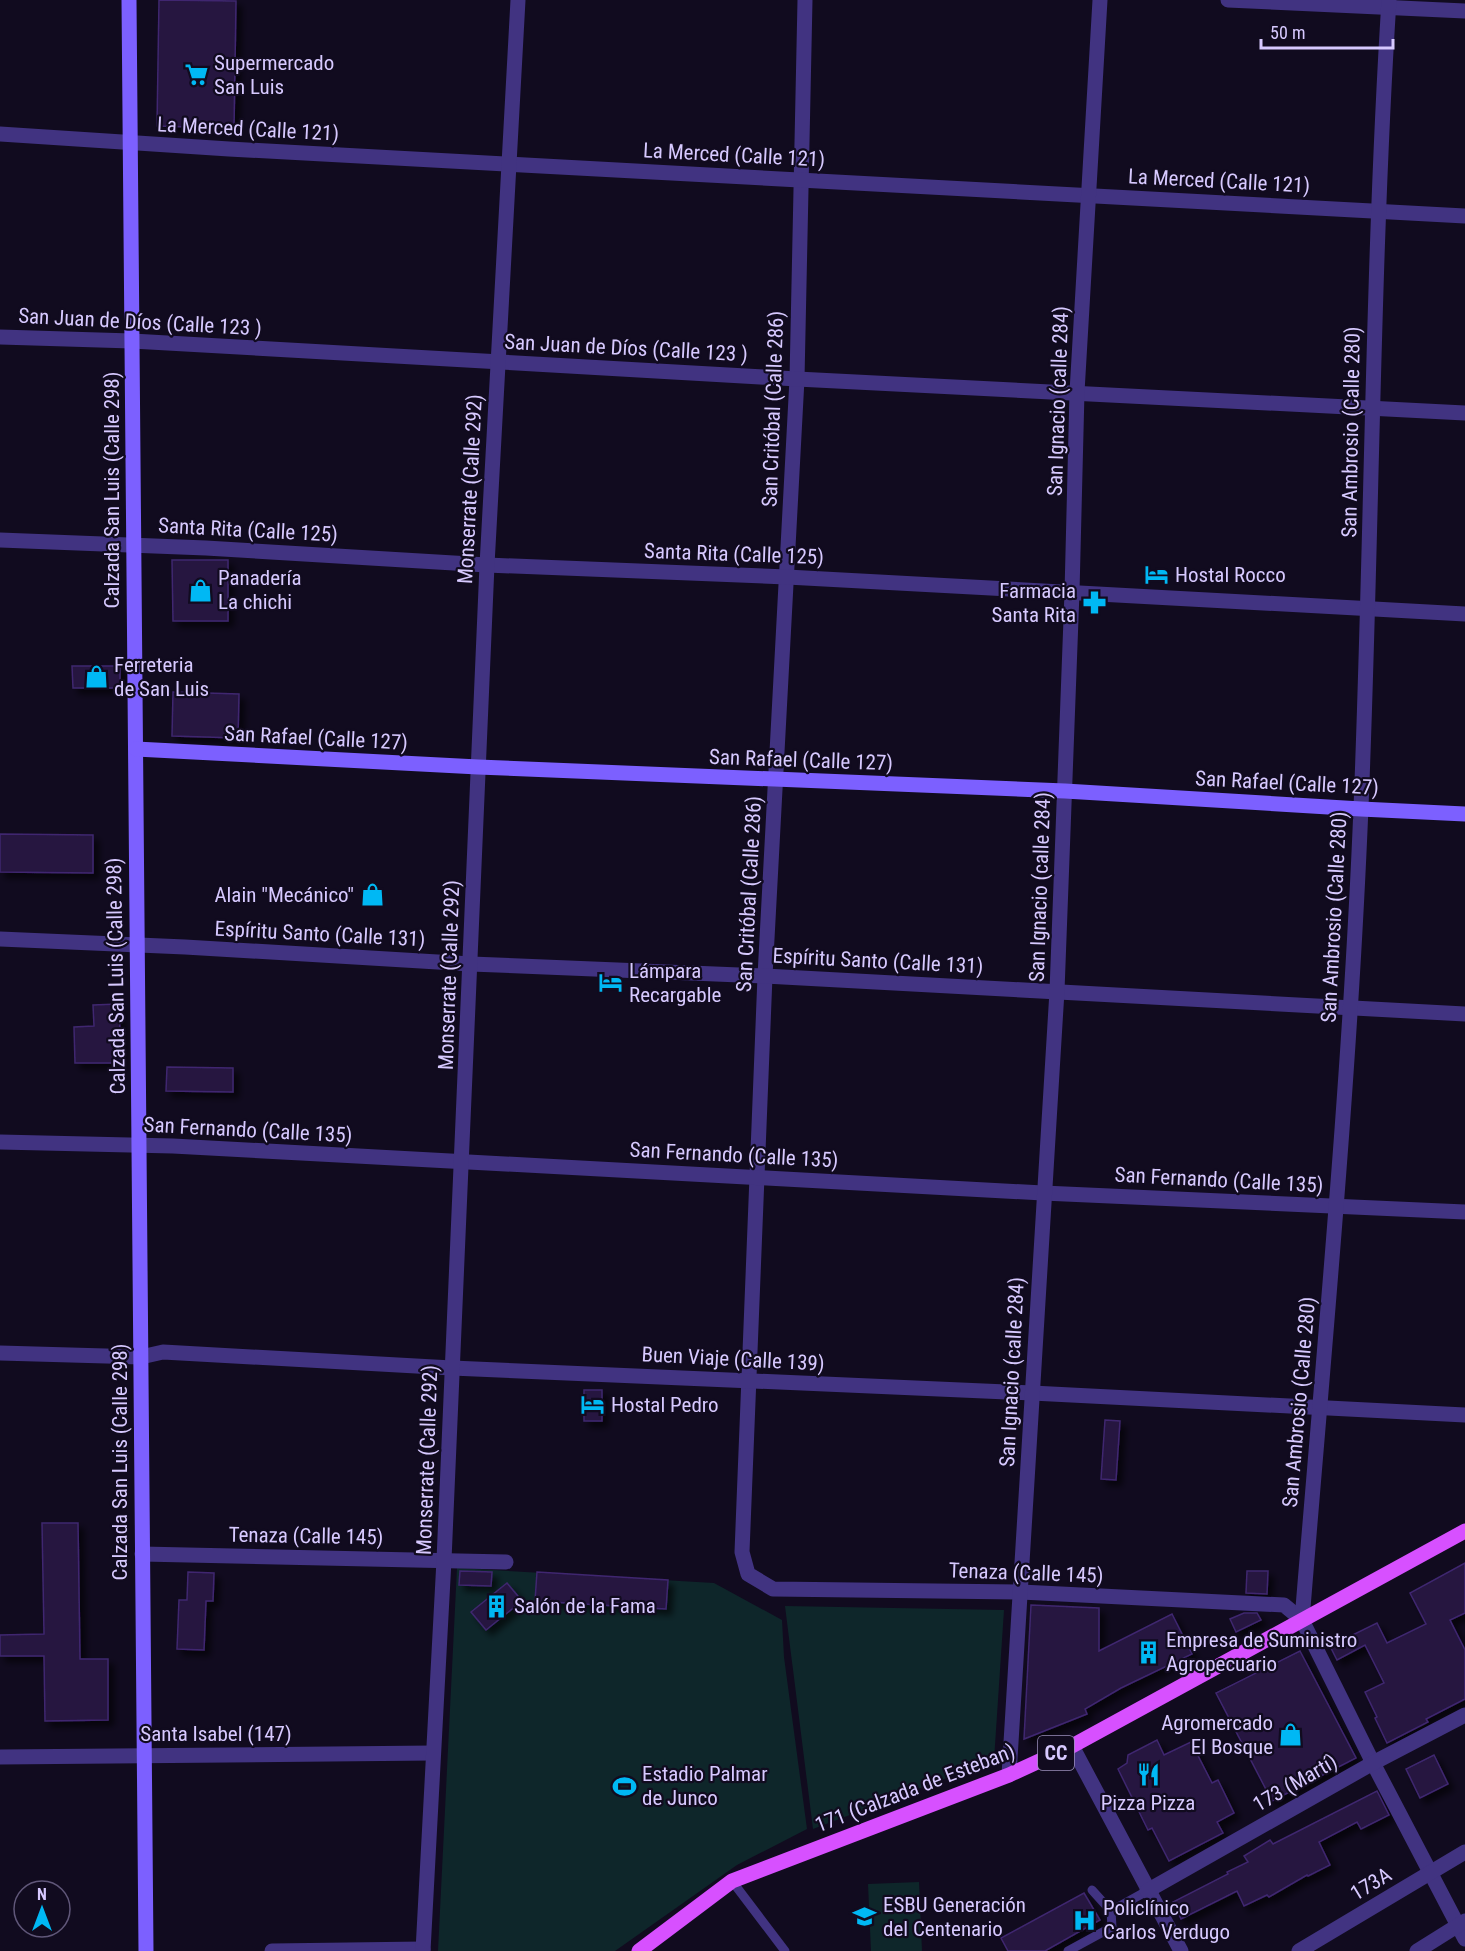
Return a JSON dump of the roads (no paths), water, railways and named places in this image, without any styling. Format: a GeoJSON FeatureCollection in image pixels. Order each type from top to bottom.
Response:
{"type":"FeatureCollection","features":[{"type":"Feature","properties":{"kind":"main road","name":"Calzada San Luis (Calle 298)"},"geometry":{"type":"LineString","coordinates":[[129,0],[146,1951]]}},
{"type":"Feature","properties":{"kind":"main road","name":"San Rafael (Calle 127)"},"geometry":{"type":"LineString","coordinates":[[135,749],[478,767],[1065,791],[1465,814]]}},
{"type":"Feature","properties":{"kind":"main road","name":"171 (Calzada de Esteban)"},"geometry":{"type":"LineString","coordinates":[[639,1951],[732,1881],[1009,1775],[1072,1746],[1465,1531]]}},
{"type":"Feature","properties":{"kind":"street","name":"Monserrate (Calle 292)"},"geometry":{"type":"LineString","coordinates":[[423,1950],[444,1560],[487,565],[518,0]]}},
{"type":"Feature","properties":{"kind":"street","name":"San Critóbal (Calle 286)"},"geometry":{"type":"LineString","coordinates":[[748,1574],[742,1552],[765,976],[797,379],[805,0]]}},
{"type":"Feature","properties":{"kind":"street","name":"San Ignacio (calle 284)"},"geometry":{"type":"LineString","coordinates":[[1009,1775],[1056,991],[1072,592],[1077,392],[1100,0]]}},
{"type":"Feature","properties":{"kind":"street"},"geometry":{"type":"LineString","coordinates":[[1228,0],[1389,3],[1465,11]]}},
{"type":"Feature","properties":{"kind":"street","name":"San Ambrosio (Calle 280)"},"geometry":{"type":"LineString","coordinates":[[1302,1620],[1337,1206],[1361,809],[1378,211],[1389,3]]}},
{"type":"Feature","properties":{"kind":"street","name":"La Merced (Calle 121)"},"geometry":{"type":"LineString","coordinates":[[0,134],[1465,216]]}},
{"type":"Feature","properties":{"kind":"street","name":"San Juan de Díos (Calle 123 )"},"geometry":{"type":"LineString","coordinates":[[0,337],[132,341],[797,379],[1465,413]]}},
{"type":"Feature","properties":{"kind":"street","name":"Santa Rita (Calle 125)"},"geometry":{"type":"LineString","coordinates":[[0,540],[206,548],[487,565],[787,577],[1465,614]]}},
{"type":"Feature","properties":{"kind":"street","name":"Espíritu Santo (Calle 131)"},"geometry":{"type":"LineString","coordinates":[[0,939],[471,964],[765,976],[1465,1014]]}},
{"type":"Feature","properties":{"kind":"street","name":"San Fernando (Calle 135)"},"geometry":{"type":"LineString","coordinates":[[0,1142],[173,1146],[1465,1212]]}},
{"type":"Feature","properties":{"kind":"street","name":"Buen Viaje (Calle 139)"},"geometry":{"type":"LineString","coordinates":[[0,1353],[141,1357],[163,1352],[452,1368],[1032,1393],[1465,1415]]}},
{"type":"Feature","properties":{"kind":"street","name":"Tenaza (Calle 145)"},"geometry":{"type":"LineString","coordinates":[[142,1554],[506,1562]]}},
{"type":"Feature","properties":{"kind":"street","name":"Tenaza (Calle 145)"},"geometry":{"type":"LineString","coordinates":[[748,1574],[773,1589],[1021,1592],[1284,1605],[1302,1620]]}},
{"type":"Feature","properties":{"kind":"street"},"geometry":{"type":"LineString","coordinates":[[1302,1620],[1373,1763],[1462,1929],[1417,1951]]}},
{"type":"Feature","properties":{"kind":"street","name":"173 (Martí)"},"geometry":{"type":"LineString","coordinates":[[1148,1891],[1373,1763],[1465,1715]]}},
{"type":"Feature","properties":{"kind":"street"},"geometry":{"type":"LineString","coordinates":[[1072,1746],[1180,1951]]}},
{"type":"Feature","properties":{"kind":"street","name":"Santa Isabel (147)"},"geometry":{"type":"LineString","coordinates":[[0,1757],[433,1753]]}},
{"type":"Feature","properties":{"kind":"street","name":"173A"},"geometry":{"type":"LineString","coordinates":[[1299,1951],[1465,1852]]}},
{"type":"Feature","properties":{"kind":"street"},"geometry":{"type":"LineString","coordinates":[[272,1951],[423,1950]]}},
{"type":"Feature","properties":{"kind":"lane"},"geometry":{"type":"LineString","coordinates":[[732,1881],[785,1951]]}},
{"type":"Feature","properties":{"kind":"lane"},"geometry":{"type":"LineString","coordinates":[[1068,1951],[1112,1926],[1111,1911],[1092,1890]]}},
{"type":"Feature","properties":{"kind":"lane"},"geometry":{"type":"LineString","coordinates":[[1111,1911],[1148,1891]]}},
{"type":"Feature","properties":{"kind":"place","name":"Supermercado San Luis"},"geometry":{"type":"Point","coordinates":[196,75]}},
{"type":"Feature","properties":{"kind":"place","name":"Hostal Rocco"},"geometry":{"type":"Point","coordinates":[1157,575]}},
{"type":"Feature","properties":{"kind":"place","name":"Panadería La chichi"},"geometry":{"type":"Point","coordinates":[200,590]}},
{"type":"Feature","properties":{"kind":"place","name":"Farmacia Santa Rita"},"geometry":{"type":"Point","coordinates":[1094,603]}},
{"type":"Feature","properties":{"kind":"place","name":"Ferreteria de San Luis"},"geometry":{"type":"Point","coordinates":[96,677]}},
{"type":"Feature","properties":{"kind":"place","name":"Alain \"Mecánico\""},"geometry":{"type":"Point","coordinates":[372,895]}},
{"type":"Feature","properties":{"kind":"place","name":"Lámpara Recargable"},"geometry":{"type":"Point","coordinates":[611,983]}},
{"type":"Feature","properties":{"kind":"place","name":"Hostal Pedro"},"geometry":{"type":"Point","coordinates":[593,1405]}},
{"type":"Feature","properties":{"kind":"place","name":"Salón de la Fama"},"geometry":{"type":"Point","coordinates":[496,1606]}},
{"type":"Feature","properties":{"kind":"place","name":"Empresa de Suministro Agropecuario"},"geometry":{"type":"Point","coordinates":[1148,1652]}},
{"type":"Feature","properties":{"kind":"place","name":"Agromercado El Bosque"},"geometry":{"type":"Point","coordinates":[1291,1735]}},
{"type":"Feature","properties":{"kind":"place","name":"Pizza Pizza"},"geometry":{"type":"Point","coordinates":[1148,1775]}},
{"type":"Feature","properties":{"kind":"place","name":"Estadio Palmar de Junco"},"geometry":{"type":"Point","coordinates":[624,1786]}},
{"type":"Feature","properties":{"kind":"place","name":"ESBU Generación del Centenario"},"geometry":{"type":"Point","coordinates":[865,1917]}},
{"type":"Feature","properties":{"kind":"place","name":"Policlínico Carlos Verdugo"},"geometry":{"type":"Point","coordinates":[1085,1920]}}]}
